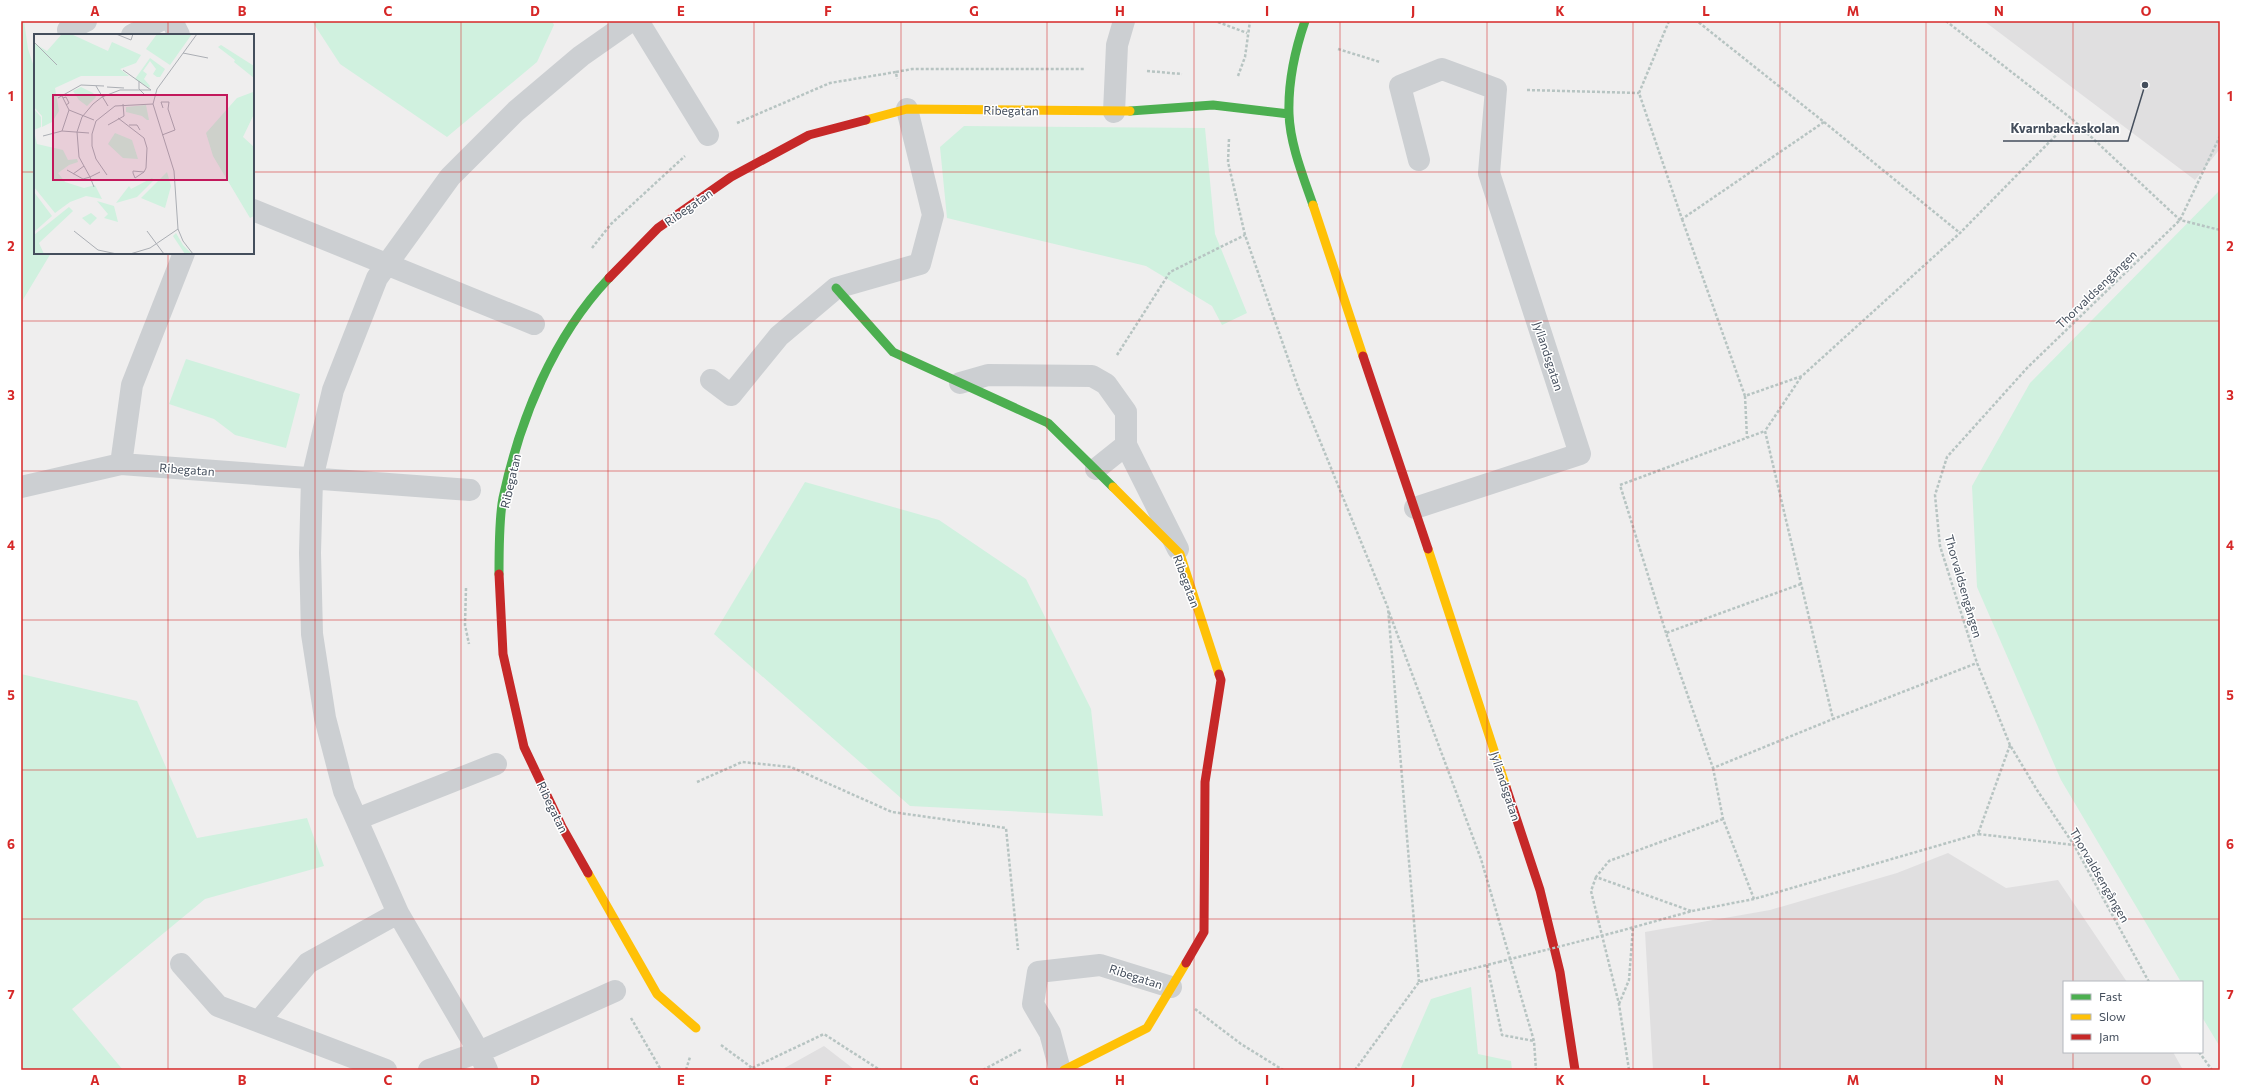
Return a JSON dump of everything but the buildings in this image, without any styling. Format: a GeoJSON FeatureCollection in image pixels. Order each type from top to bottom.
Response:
{"type":"FeatureCollection","features":[{"type":"Feature","properties":{"kind":"street"},"geometry":{"type":"LineString","coordinates":[[124,21],[130,34]]}},
{"type":"Feature","properties":{"kind":"street"},"geometry":{"type":"LineString","coordinates":[[133,34],[159,21]]}},
{"type":"Feature","properties":{"kind":"street"},"geometry":{"type":"LineString","coordinates":[[172,21],[178,34]]}},
{"type":"Feature","properties":{"kind":"street"},"geometry":{"type":"LineString","coordinates":[[483,1061],[398,914],[344,791],[325,718],[312,634],[310,553],[312,479],[333,390],[377,278],[450,177],[510,117],[581,56],[630,21]]}},
{"type":"Feature","properties":{"kind":"street"},"geometry":{"type":"LineString","coordinates":[[638,21],[708,135]]}},
{"type":"Feature","properties":{"kind":"street"},"geometry":{"type":"LineString","coordinates":[[1114,112],[1117,45],[1124,21]]}},
{"type":"Feature","properties":{"kind":"street","name":"Jyllandsgatan"},"geometry":{"type":"LineString","coordinates":[[1305,21],[1294,50],[1289,114],[1298,162],[1415,508],[1540,890],[1560,972],[1575,1070]]}},
{"type":"Feature","properties":{"kind":"street"},"geometry":{"type":"LineString","coordinates":[[1419,160],[1400,86],[1442,69],[1496,89]]}},
{"type":"Feature","properties":{"kind":"street","name":"Jyllandsgatan"},"geometry":{"type":"LineString","coordinates":[[1415,508],[1580,454],[1489,173],[1496,89]]}},
{"type":"Feature","properties":{"kind":"street","name":"Ribegatan"},"geometry":{"type":"LineString","coordinates":[[696,1028],[657,994],[562,827],[524,747],[503,654],[499,572],[503,499],[526,417],[563,337],[597,291],[658,228],[731,177],[809,135],[907,109],[1114,112],[1213,105],[1289,114]]}},
{"type":"Feature","properties":{"kind":"street"},"geometry":{"type":"LineString","coordinates":[[712,380],[731,395],[779,336],[836,288],[920,264],[933,215],[907,109]]}},
{"type":"Feature","properties":{"kind":"street"},"geometry":{"type":"LineString","coordinates":[[254,210],[534,324]]}},
{"type":"Feature","properties":{"kind":"street"},"geometry":{"type":"LineString","coordinates":[[121,464],[132,385],[184,254]]}},
{"type":"Feature","properties":{"kind":"street","name":"Ribegatan"},"geometry":{"type":"LineString","coordinates":[[836,288],[893,352],[1048,423],[1180,554],[1221,680],[1205,782],[1204,932],[1147,1028],[1064,1070]]}},
{"type":"Feature","properties":{"kind":"street"},"geometry":{"type":"LineString","coordinates":[[960,383],[988,375],[1092,376],[1106,384],[1126,412],[1126,445],[1180,554]]}},
{"type":"Feature","properties":{"kind":"street"},"geometry":{"type":"LineString","coordinates":[[1096,469],[1126,445]]}},
{"type":"Feature","properties":{"kind":"street","name":"Ribegatan"},"geometry":{"type":"LineString","coordinates":[[21,487],[121,464],[470,490]]}},
{"type":"Feature","properties":{"kind":"street"},"geometry":{"type":"LineString","coordinates":[[357,819],[496,764]]}},
{"type":"Feature","properties":{"kind":"street"},"geometry":{"type":"LineString","coordinates":[[260,1020],[308,963],[398,914]]}},
{"type":"Feature","properties":{"kind":"street"},"geometry":{"type":"LineString","coordinates":[[181,964],[218,1006],[260,1020],[386,1070]]}},
{"type":"Feature","properties":{"kind":"street","name":"Ribegatan"},"geometry":{"type":"LineString","coordinates":[[1038,972],[1100,965],[1171,987]]}},
{"type":"Feature","properties":{"kind":"street"},"geometry":{"type":"LineString","coordinates":[[1038,972],[1033,1004],[1050,1033],[1060,1070]]}},
{"type":"Feature","properties":{"kind":"street"},"geometry":{"type":"LineString","coordinates":[[429,1070],[483,1061],[615,990]]}},
{"type":"Feature","properties":{"kind":"path"},"geometry":{"type":"LineString","coordinates":[[1237,78],[1245,57],[1247,33],[1250,21]]}},
{"type":"Feature","properties":{"kind":"path"},"geometry":{"type":"LineString","coordinates":[[1669,21],[1639,93],[1744,396],[1747,438]]}},
{"type":"Feature","properties":{"kind":"path"},"geometry":{"type":"LineString","coordinates":[[1697,21],[1960,233]]}},
{"type":"Feature","properties":{"kind":"path"},"geometry":{"type":"LineString","coordinates":[[1946,21],[2072,119],[2180,220],[2220,230]]}},
{"type":"Feature","properties":{"kind":"path"},"geometry":{"type":"LineString","coordinates":[[1218,22],[1247,33]]}},
{"type":"Feature","properties":{"kind":"path"},"geometry":{"type":"LineString","coordinates":[[708,135],[830,83],[912,69],[1092,69]]}},
{"type":"Feature","properties":{"kind":"path"},"geometry":{"type":"LineString","coordinates":[[896,72],[898,85]]}},
{"type":"Feature","properties":{"kind":"path"},"geometry":{"type":"LineString","coordinates":[[1496,89],[1639,93]]}},
{"type":"Feature","properties":{"kind":"path"},"geometry":{"type":"LineString","coordinates":[[1754,899],[1723,819],[1713,768],[1666,633],[1620,485],[1765,431],[1802,376],[1960,233],[2072,119]]}},
{"type":"Feature","properties":{"kind":"path"},"geometry":{"type":"LineString","coordinates":[[1682,219],[1824,122]]}},
{"type":"Feature","properties":{"kind":"path"},"geometry":{"type":"LineString","coordinates":[[1230,132],[1228,162],[1245,235],[1298,387],[1388,608],[1481,858],[1534,1041],[1536,1070]]}},
{"type":"Feature","properties":{"kind":"path","name":"Thorvaldsengången"},"geometry":{"type":"LineString","coordinates":[[2149,981],[2074,845],[2037,790],[2010,745],[1977,663],[1940,546],[1935,495],[1947,457],[2027,368],[2180,220],[2220,136]]}},
{"type":"Feature","properties":{"kind":"path"},"geometry":{"type":"LineString","coordinates":[[1115,358],[1170,272],[1245,235]]}},
{"type":"Feature","properties":{"kind":"path"},"geometry":{"type":"LineString","coordinates":[[1744,396],[1802,376]]}},
{"type":"Feature","properties":{"kind":"path"},"geometry":{"type":"LineString","coordinates":[[1765,431],[1833,719]]}},
{"type":"Feature","properties":{"kind":"path"},"geometry":{"type":"LineString","coordinates":[[1666,633],[1801,584]]}},
{"type":"Feature","properties":{"kind":"path"},"geometry":{"type":"LineString","coordinates":[[1388,608],[1419,982]]}},
{"type":"Feature","properties":{"kind":"path"},"geometry":{"type":"LineString","coordinates":[[1713,768],[1977,663]]}},
{"type":"Feature","properties":{"kind":"path"},"geometry":{"type":"LineString","coordinates":[[1978,834],[2010,745]]}},
{"type":"Feature","properties":{"kind":"path"},"geometry":{"type":"LineString","coordinates":[[697,782],[742,762],[791,767],[892,812],[1006,828],[1016,948],[1038,972]]}},
{"type":"Feature","properties":{"kind":"path"},"geometry":{"type":"LineString","coordinates":[[1629,1070],[1619,1004],[1591,891],[1596,877],[1609,861],[1723,819]]}},
{"type":"Feature","properties":{"kind":"path"},"geometry":{"type":"LineString","coordinates":[[1355,1070],[1419,982],[1692,911],[1754,899],[1978,834],[2074,845]]}},
{"type":"Feature","properties":{"kind":"path"},"geometry":{"type":"LineString","coordinates":[[1596,877],[1692,911]]}},
{"type":"Feature","properties":{"kind":"path"},"geometry":{"type":"LineString","coordinates":[[1619,1004],[1629,980],[1633,927]]}},
{"type":"Feature","properties":{"kind":"path"},"geometry":{"type":"LineString","coordinates":[[1487,965],[1502,1035],[1534,1041]]}},
{"type":"Feature","properties":{"kind":"path"},"geometry":{"type":"LineString","coordinates":[[615,990],[661,1070]]}},
{"type":"Feature","properties":{"kind":"path"},"geometry":{"type":"LineString","coordinates":[[1202,1015],[1241,1044],[1283,1070]]}},
{"type":"Feature","properties":{"kind":"path"},"geometry":{"type":"LineString","coordinates":[[696,1028],[754,1069]]}},
{"type":"Feature","properties":{"kind":"path"},"geometry":{"type":"LineString","coordinates":[[983,1070],[1050,1033]]}},
{"type":"Feature","properties":{"kind":"path"},"geometry":{"type":"LineString","coordinates":[[748,1070],[754,1069],[824,1034],[880,1070]]}},
{"type":"Feature","properties":{"kind":"path"},"geometry":{"type":"LineString","coordinates":[[2200,1053],[2212,1070]]}},
{"type":"Feature","properties":{"kind":"shaded area"},"geometry":{"type":"Polygon","coordinates":[[[1984,21],[2220,21],[2220,149],[2195,180],[1984,21]]]}},
{"type":"Feature","properties":{"kind":"shaded area"},"geometry":{"type":"Polygon","coordinates":[[[1948,853],[2006,888],[2058,880],[2126,981],[2063,981],[2063,1053],[2174,1053],[2183,1070],[1653,1070],[1645,932],[1770,910],[1897,873],[1948,853]]]}},
{"type":"Feature","properties":{"kind":"shaded area"},"geometry":{"type":"Polygon","coordinates":[[[824,1046],[855,1070],[781,1070],[824,1046]]]}},
{"type":"Feature","properties":{"kind":"green space"},"geometry":{"type":"Polygon","coordinates":[[[21,21],[24,21],[28,49],[34,67],[34,254],[50,254],[21,303],[21,21]]]}},
{"type":"Feature","properties":{"kind":"green space"},"geometry":{"type":"Polygon","coordinates":[[[312,21],[552,21],[554,25],[537,62],[447,137],[340,64],[312,21]]]}},
{"type":"Feature","properties":{"kind":"green space"},"geometry":{"type":"Polygon","coordinates":[[[964,126],[1205,128],[1215,234],[1247,313],[1222,325],[1212,306],[1146,266],[947,218],[940,147],[964,126]]]}},
{"type":"Feature","properties":{"kind":"green space"},"geometry":{"type":"Polygon","coordinates":[[[2220,190],[2220,1047],[2203,1019],[2203,981],[2180,981],[2061,780],[1977,587],[1972,486],[2030,383],[2220,190]]]}},
{"type":"Feature","properties":{"kind":"green space"},"geometry":{"type":"Polygon","coordinates":[[[186,359],[300,394],[286,448],[235,435],[214,419],[169,404],[186,359]]]}},
{"type":"Feature","properties":{"kind":"green space"},"geometry":{"type":"Polygon","coordinates":[[[805,482],[939,520],[1026,579],[1091,709],[1103,816],[910,806],[714,634],[805,482]]]}},
{"type":"Feature","properties":{"kind":"green space"},"geometry":{"type":"Polygon","coordinates":[[[21,674],[137,701],[197,838],[307,818],[324,866],[205,899],[72,1009],[123,1070],[21,1070],[21,674]]]}},
{"type":"Feature","properties":{"kind":"green space"},"geometry":{"type":"Polygon","coordinates":[[[1471,987],[1478,1054],[1511,1061],[1512,1070],[1400,1070],[1431,999],[1471,987]]]}},
{"type":"Feature","properties":{"kind":"traffic: fast"},"geometry":{"type":"LineString","coordinates":[[1305,21],[1298,43],[1293,67],[1289,114],[1294,148],[1313,205]]}},
{"type":"Feature","properties":{"kind":"traffic: fast"},"geometry":{"type":"LineString","coordinates":[[1130,111],[1213,105],[1289,114]]}},
{"type":"Feature","properties":{"kind":"traffic: fast"},"geometry":{"type":"LineString","coordinates":[[499,574],[500,525],[503,498],[510,468],[529,409],[541,380],[571,326],[589,301],[609,278]]}},
{"type":"Feature","properties":{"kind":"traffic: fast"},"geometry":{"type":"LineString","coordinates":[[836,288],[893,352],[1048,423],[1113,487]]}},
{"type":"Feature","properties":{"kind":"traffic: slow"},"geometry":{"type":"LineString","coordinates":[[866,120],[907,109],[1130,111]]}},
{"type":"Feature","properties":{"kind":"traffic: slow"},"geometry":{"type":"LineString","coordinates":[[1313,205],[1363,356]]}},
{"type":"Feature","properties":{"kind":"traffic: slow"},"geometry":{"type":"LineString","coordinates":[[1113,487],[1180,554],[1219,674]]}},
{"type":"Feature","properties":{"kind":"traffic: slow"},"geometry":{"type":"LineString","coordinates":[[1428,549],[1506,787]]}},
{"type":"Feature","properties":{"kind":"traffic: slow"},"geometry":{"type":"LineString","coordinates":[[588,873],[657,994],[696,1028]]}},
{"type":"Feature","properties":{"kind":"traffic: slow"},"geometry":{"type":"LineString","coordinates":[[1064,1070],[1147,1028],[1186,963]]}},
{"type":"Feature","properties":{"kind":"traffic: jam"},"geometry":{"type":"LineString","coordinates":[[609,278],[658,228],[731,177],[809,135],[866,120]]}},
{"type":"Feature","properties":{"kind":"traffic: jam"},"geometry":{"type":"LineString","coordinates":[[1363,356],[1428,549]]}},
{"type":"Feature","properties":{"kind":"traffic: jam"},"geometry":{"type":"LineString","coordinates":[[499,574],[503,654],[524,747],[562,827],[588,873]]}},
{"type":"Feature","properties":{"kind":"traffic: jam"},"geometry":{"type":"LineString","coordinates":[[1186,963],[1204,932],[1205,782],[1221,680],[1219,674]]}},
{"type":"Feature","properties":{"kind":"traffic: jam"},"geometry":{"type":"LineString","coordinates":[[1506,787],[1540,890],[1560,972],[1575,1070]]}},
{"type":"Feature","properties":{"kind":"place","name":"Kvarnbackaskolan"},"geometry":{"type":"Point","coordinates":[2145,85]}}]}
